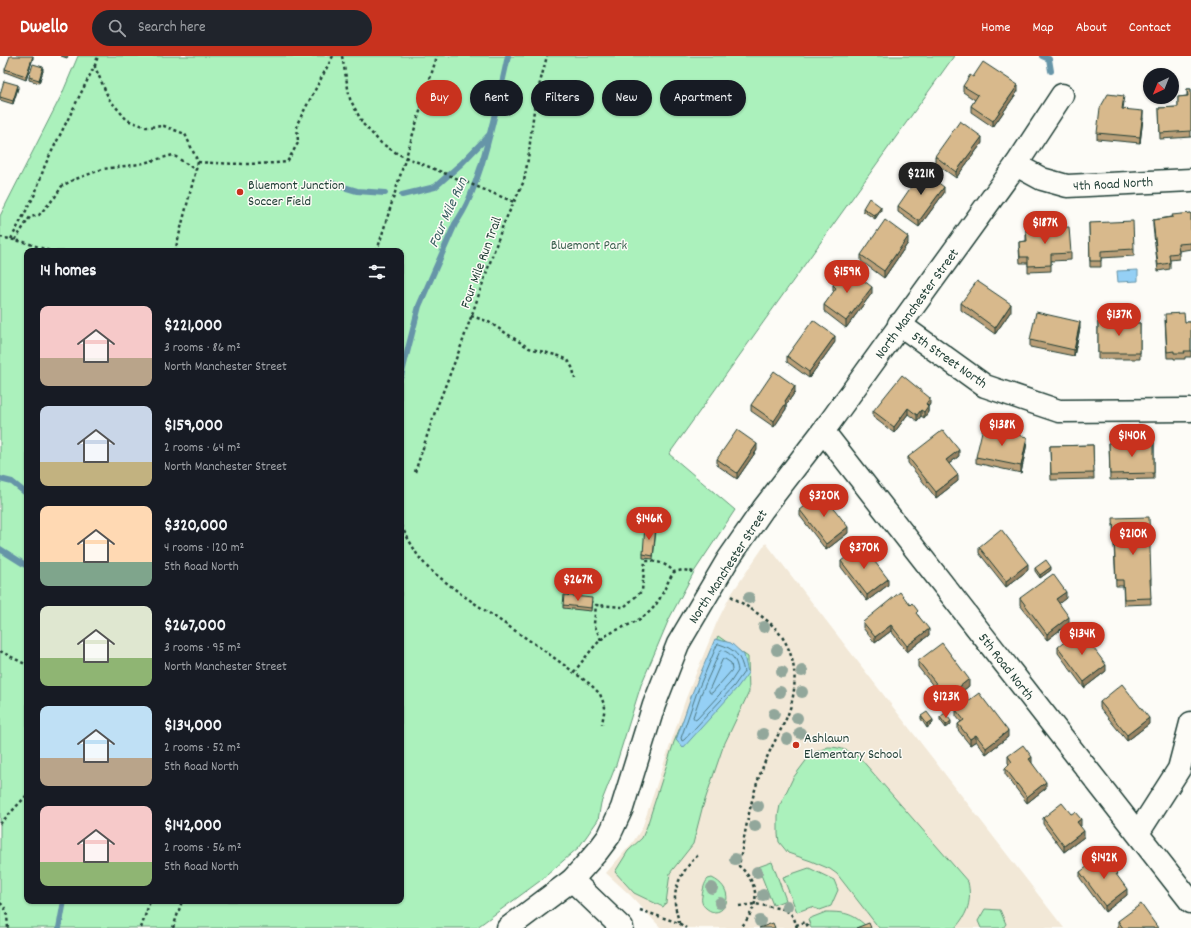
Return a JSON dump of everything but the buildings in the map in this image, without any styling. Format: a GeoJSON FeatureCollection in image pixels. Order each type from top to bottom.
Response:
{"type":"FeatureCollection","features":[{"type":"Feature","properties":{"kind":"street","name":"North Manchester Street"},"geometry":{"type":"LineString","coordinates":[[508,928],[572,880],[603,844],[618,819],[654,705],[678,644],[727,561],[763,509],[823,431],[899,324],[1016,165],[1062,95]]}},
{"type":"Feature","properties":{"kind":"street","name":"4th Road North"},"geometry":{"type":"LineString","coordinates":[[1016,165],[1042,179],[1067,186],[1191,180]]}},
{"type":"Feature","properties":{"kind":"street","name":"5th Street North"},"geometry":{"type":"LineString","coordinates":[[899,324],[985,386],[1059,411],[1191,410]]}},
{"type":"Feature","properties":{"kind":"street"},"geometry":{"type":"LineString","coordinates":[[1191,410],[1191,426]]}},
{"type":"Feature","properties":{"kind":"street","name":"5th Road North"},"geometry":{"type":"LineString","coordinates":[[823,431],[1191,902]]}},
{"type":"Feature","properties":{"kind":"street"},"geometry":{"type":"LineString","coordinates":[[1138,833],[1178,769],[1191,723]]}},
{"type":"Feature","properties":{"kind":"street"},"geometry":{"type":"LineString","coordinates":[[572,880],[622,928]]}},
{"type":"Feature","properties":{"kind":"path"},"geometry":{"type":"LineString","coordinates":[[11,239],[35,194],[45,165],[95,65],[98,56]]}},
{"type":"Feature","properties":{"kind":"path"},"geometry":{"type":"LineString","coordinates":[[198,162],[230,165],[257,165],[287,162],[298,144],[297,124],[333,56]]}},
{"type":"Feature","properties":{"kind":"path"},"geometry":{"type":"LineString","coordinates":[[342,56],[350,99],[363,124],[380,143],[420,164],[514,202]]}},
{"type":"Feature","properties":{"kind":"path"},"geometry":{"type":"LineString","coordinates":[[378,248],[436,56]]}},
{"type":"Feature","properties":{"kind":"path","name":"Four Mile Run Trail"},"geometry":{"type":"LineString","coordinates":[[415,472],[435,412],[461,346],[503,225],[524,181],[535,102],[547,56]]}},
{"type":"Feature","properties":{"kind":"path"},"geometry":{"type":"LineString","coordinates":[[95,65],[109,99],[127,120],[146,127],[164,126],[185,134],[198,162],[176,248]]}},
{"type":"Feature","properties":{"kind":"path"},"geometry":{"type":"LineString","coordinates":[[15,240],[30,217],[39,215],[55,197],[62,186],[73,180],[103,169],[140,164],[173,155],[196,170]]}},
{"type":"Feature","properties":{"kind":"path"},"geometry":{"type":"LineString","coordinates":[[0,237],[24,242],[41,248]]}},
{"type":"Feature","properties":{"kind":"path"},"geometry":{"type":"LineString","coordinates":[[471,316],[487,321],[529,348],[568,360],[573,369],[575,379]]}},
{"type":"Feature","properties":{"kind":"path"},"geometry":{"type":"LineString","coordinates":[[404,531],[418,556],[429,569],[461,594],[590,684],[600,694],[605,707],[602,724]]}},
{"type":"Feature","properties":{"kind":"path"},"geometry":{"type":"LineString","coordinates":[[601,640],[594,624],[596,605],[624,607],[642,591],[645,561],[662,563],[674,572]]}},
{"type":"Feature","properties":{"kind":"path"},"geometry":{"type":"LineString","coordinates":[[574,672],[607,635],[632,623],[654,608],[674,572],[683,570],[694,572]]}},
{"type":"Feature","properties":{"kind":"path"},"geometry":{"type":"LineString","coordinates":[[730,596],[771,624],[779,633],[791,653],[795,674],[793,695],[786,718],[768,754],[749,810],[739,866],[748,875],[754,887],[755,904],[741,928]]}},
{"type":"Feature","properties":{"kind":"path"},"geometry":{"type":"LineString","coordinates":[[0,651],[24,663]]}},
{"type":"Feature","properties":{"kind":"path"},"geometry":{"type":"LineString","coordinates":[[0,824],[24,797]]}},
{"type":"Feature","properties":{"kind":"path"},"geometry":{"type":"LineString","coordinates":[[679,924],[675,900],[679,881],[687,866],[698,855]]}},
{"type":"Feature","properties":{"kind":"path"},"geometry":{"type":"LineString","coordinates":[[0,903],[4,906],[6,911],[8,928]]}},
{"type":"Feature","properties":{"kind":"path"},"geometry":{"type":"LineString","coordinates":[[141,928],[149,904]]}},
{"type":"Feature","properties":{"kind":"path"},"geometry":{"type":"LineString","coordinates":[[173,928],[181,904]]}},
{"type":"Feature","properties":{"kind":"path"},"geometry":{"type":"LineString","coordinates":[[739,906],[755,904],[783,909],[790,913],[797,926],[806,922],[808,928]]}},
{"type":"Feature","properties":{"kind":"path"},"geometry":{"type":"LineString","coordinates":[[640,910],[686,928]]}},
{"type":"Feature","properties":{"kind":"shaded area","name":"Ashlawn Elementary School"},"geometry":{"type":"Polygon","coordinates":[[[766,543],[1064,928],[661,928],[630,895],[606,873],[633,842],[642,828],[686,698],[717,622],[730,596],[766,543]]]}},
{"type":"Feature","properties":{"kind":"green space","name":"Bluemont Park"},"geometry":{"type":"Polygon","coordinates":[[[78,56],[954,56],[669,454],[735,510],[694,572],[669,619],[641,685],[616,765],[601,803],[598,820],[579,847],[540,881],[476,928],[0,928],[0,216],[62,94],[78,56]]]}},
{"type":"Feature","properties":{"kind":"green space"},"geometry":{"type":"Polygon","coordinates":[[[718,636],[748,657],[749,692],[723,747],[702,809],[693,844],[670,873],[666,903],[663,907],[634,893],[615,872],[628,851],[642,838],[674,742],[718,636]]]}},
{"type":"Feature","properties":{"kind":"green space"},"geometry":{"type":"Polygon","coordinates":[[[828,747],[845,750],[860,758],[968,882],[968,906],[966,912],[955,928],[879,928],[837,874],[830,869],[788,853],[779,842],[778,816],[780,805],[793,778],[811,754],[828,747]]]}},
{"type":"Feature","properties":{"kind":"green space"},"geometry":{"type":"Polygon","coordinates":[[[772,862],[786,900],[773,905],[758,867],[772,862]]]}},
{"type":"Feature","properties":{"kind":"green space"},"geometry":{"type":"Polygon","coordinates":[[[809,868],[834,880],[838,890],[831,906],[820,910],[811,907],[797,912],[783,877],[809,868]]]}},
{"type":"Feature","properties":{"kind":"green space"},"geometry":{"type":"Polygon","coordinates":[[[712,878],[725,890],[727,897],[726,904],[723,909],[712,912],[704,906],[702,894],[708,879],[712,878]]]}},
{"type":"Feature","properties":{"kind":"green space"},"geometry":{"type":"Polygon","coordinates":[[[985,909],[1000,910],[1006,924],[1003,928],[981,928],[978,921],[985,909]]]}},
{"type":"Feature","properties":{"kind":"green space"},"geometry":{"type":"Polygon","coordinates":[[[826,912],[844,913],[854,917],[868,928],[811,928],[808,919],[826,912]]]}},
{"type":"Feature","properties":{"kind":"water"},"geometry":{"type":"Polygon","coordinates":[[[1138,270],[1138,281],[1118,282],[1117,271],[1138,270]]]}},
{"type":"Feature","properties":{"kind":"water"},"geometry":{"type":"Polygon","coordinates":[[[715,639],[731,643],[744,655],[748,673],[737,688],[683,748],[676,740],[693,691],[715,639]]]}},
{"type":"Feature","properties":{"kind":"waterway","name":"Four Mile Run"},"geometry":{"type":"LineString","coordinates":[[404,364],[419,306],[455,224],[460,217],[473,189],[485,152],[508,56]]}},
{"type":"Feature","properties":{"kind":"waterway"},"geometry":{"type":"LineString","coordinates":[[1042,56],[1049,59],[1051,71]]}},
{"type":"Feature","properties":{"kind":"waterway"},"geometry":{"type":"LineString","coordinates":[[402,195],[435,187],[462,163],[490,134]]}},
{"type":"Feature","properties":{"kind":"waterway"},"geometry":{"type":"LineString","coordinates":[[330,183],[357,191],[385,193]]}},
{"type":"Feature","properties":{"kind":"waterway"},"geometry":{"type":"LineString","coordinates":[[0,479],[12,482],[24,492]]}},
{"type":"Feature","properties":{"kind":"waterway"},"geometry":{"type":"LineString","coordinates":[[0,549],[24,564]]}},
{"type":"Feature","properties":{"kind":"waterway","name":"Four Mile Run"},"geometry":{"type":"LineString","coordinates":[[59,928],[63,904]]}},
{"type":"Feature","properties":{"kind":"place","name":"Bluemont Junction Soccer Field"},"geometry":{"type":"Point","coordinates":[240,192]}},
{"type":"Feature","properties":{"kind":"place","name":"Ashlawn Elementary School"},"geometry":{"type":"Point","coordinates":[796,745]}}]}
